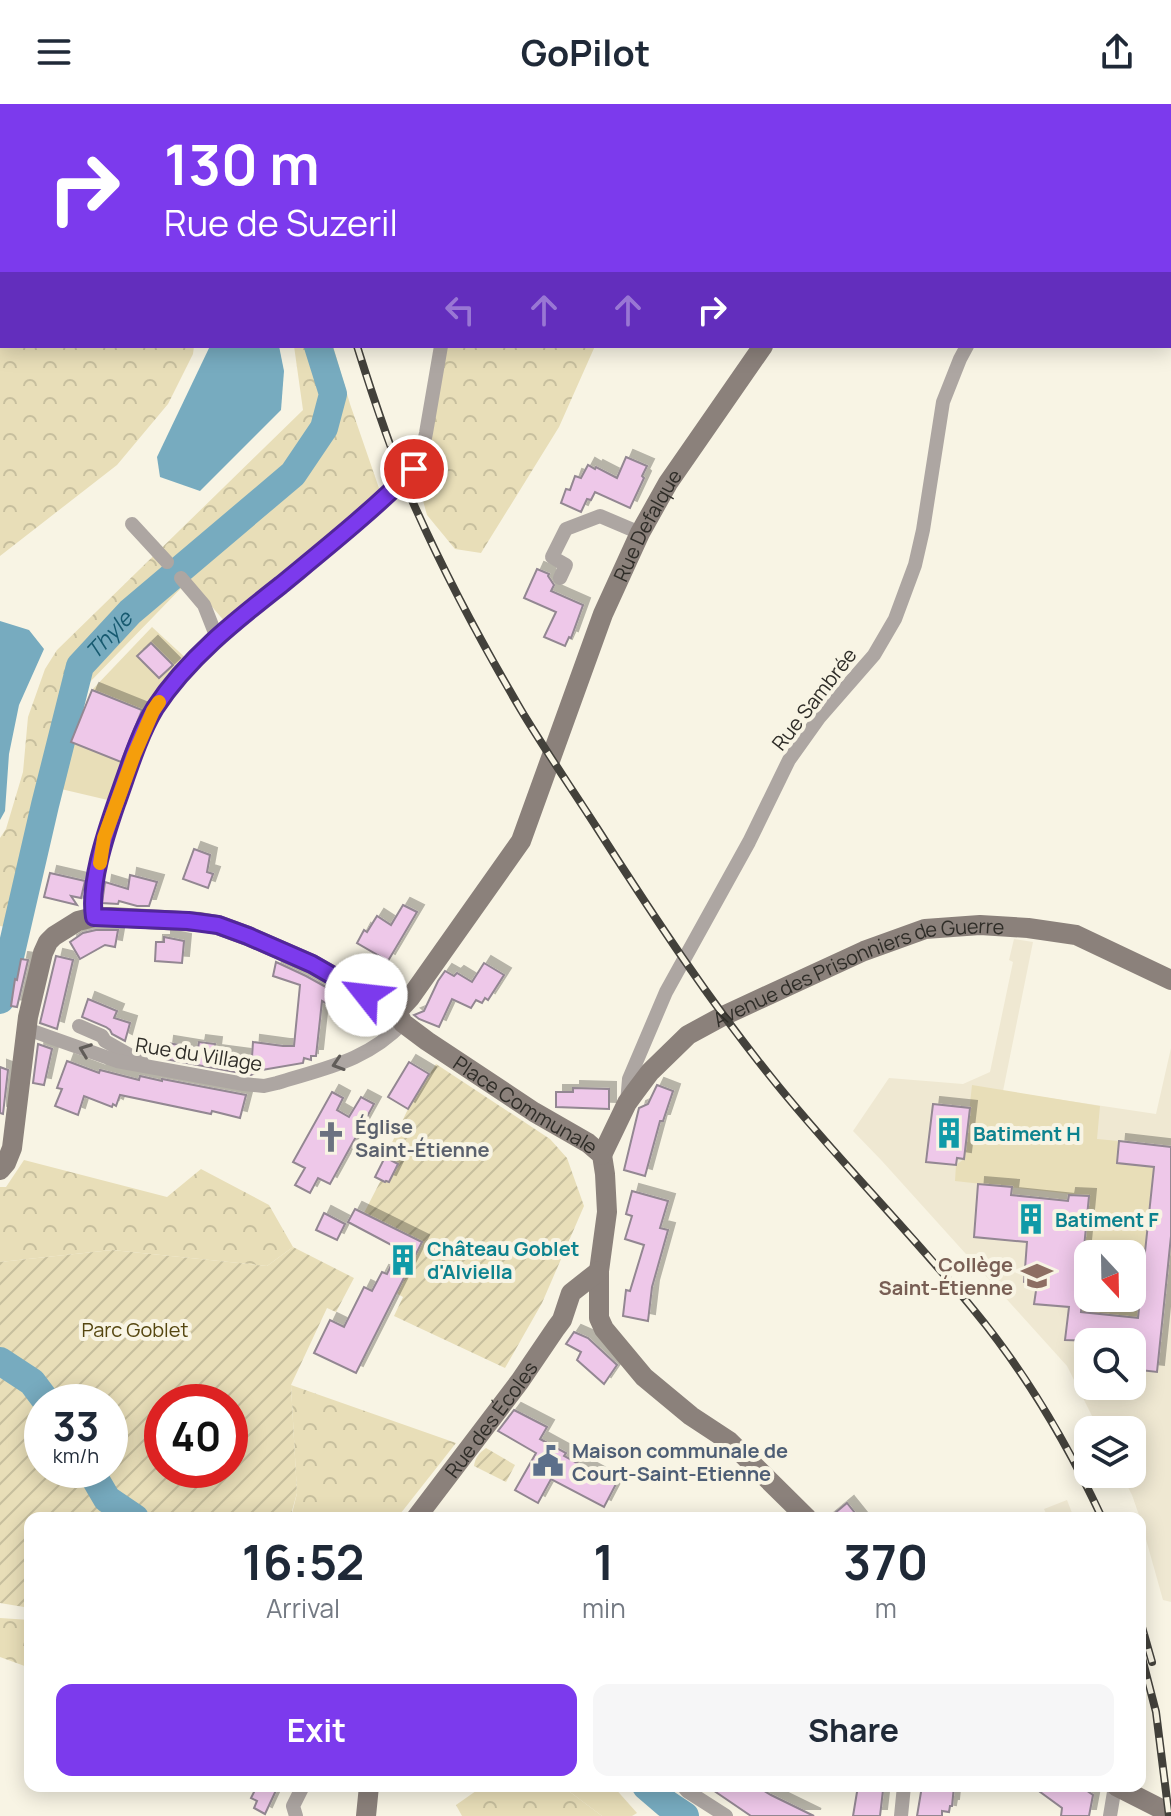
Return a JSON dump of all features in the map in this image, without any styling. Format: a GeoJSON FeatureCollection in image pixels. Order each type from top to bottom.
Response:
{"type":"FeatureCollection","features":[{"type":"Feature","properties":{"kind":"street"},"geometry":{"type":"LineString","coordinates":[[0,1170],[12,1148],[28,1017],[43,953],[54,936],[78,921],[94,917],[91,900],[104,838],[153,711],[170,687],[217,638],[385,498],[414,469],[421,456],[441,348]]}},
{"type":"Feature","properties":{"kind":"street","name":"Rue Defalque"},"geometry":{"type":"LineString","coordinates":[[400,1018],[521,841],[603,614],[640,533],[668,483],[762,348]]}},
{"type":"Feature","properties":{"kind":"street","name":"Rue Sambrée"},"geometry":{"type":"LineString","coordinates":[[627,1103],[629,1079],[666,992],[749,842],[789,760],[819,718],[874,655],[895,619],[915,565],[923,530],[943,402],[966,348]]}},
{"type":"Feature","properties":{"kind":"street"},"geometry":{"type":"LineString","coordinates":[[560,578],[566,565],[552,557],[566,529],[600,516],[640,533]]}},
{"type":"Feature","properties":{"kind":"street"},"geometry":{"type":"LineString","coordinates":[[132,524],[167,562]]}},
{"type":"Feature","properties":{"kind":"street"},"geometry":{"type":"LineString","coordinates":[[181,578],[204,605],[217,638]]}},
{"type":"Feature","properties":{"kind":"street","name":"Place Communale"},"geometry":{"type":"LineString","coordinates":[[94,917],[200,922],[224,927],[312,964],[400,1018],[534,1112],[588,1143],[602,1155],[605,1174],[607,1212],[599,1271],[599,1318]]}},
{"type":"Feature","properties":{"kind":"street","name":"Avenue des Prisonniers de Guerre"},"geometry":{"type":"LineString","coordinates":[[602,1155],[627,1103],[650,1072],[688,1035],[864,951],[925,929],[980,925],[1076,935],[1171,980]]}},
{"type":"Feature","properties":{"kind":"street","name":"Rue du Village"},"geometry":{"type":"LineString","coordinates":[[27,1029],[117,1061],[264,1086],[363,1055],[385,1040],[400,1018]]}},
{"type":"Feature","properties":{"kind":"street"},"geometry":{"type":"LineString","coordinates":[[79,1026],[101,1035],[105,1041],[149,1067]]}},
{"type":"Feature","properties":{"kind":"street"},"geometry":{"type":"LineString","coordinates":[[599,1271],[571,1293],[562,1320],[599,1318],[604,1329],[644,1377],[691,1416],[729,1441],[801,1512]]}},
{"type":"Feature","properties":{"kind":"street","name":"Rue des Écoles"},"geometry":{"type":"LineString","coordinates":[[423,1512],[562,1320]]}},
{"type":"Feature","properties":{"kind":"street"},"geometry":{"type":"LineString","coordinates":[[296,1816],[293,1806],[300,1792]]}},
{"type":"Feature","properties":{"kind":"street"},"geometry":{"type":"LineString","coordinates":[[364,1792],[366,1816]]}},
{"type":"Feature","properties":{"kind":"street"},"geometry":{"type":"LineString","coordinates":[[689,1792],[726,1816]]}},
{"type":"Feature","properties":{"kind":"street"},"geometry":{"type":"LineString","coordinates":[[901,1816],[903,1792]]}},
{"type":"Feature","properties":{"kind":"street"},"geometry":{"type":"LineString","coordinates":[[1110,1816],[1115,1792]]}},
{"type":"Feature","properties":{"kind":"street"},"geometry":{"type":"LineString","coordinates":[[1128,1792],[1171,1814]]}},
{"type":"Feature","properties":{"kind":"shaded area","name":"Collège Saint-Étienne"},"geometry":{"type":"Polygon","coordinates":[[[1014,939],[1033,942],[1003,1091],[1156,1114],[1171,1048],[1171,1602],[1163,1600],[1146,1539],[1146,1512],[1138,1512],[1128,1488],[1146,1488],[1146,1416],[1092,1416],[1084,1400],[1146,1400],[1146,1328],[1074,1328],[1074,1380],[1067,1366],[853,1131],[889,1078],[963,1084],[990,1072],[1013,962],[1009,960],[1014,939]]]}},
{"type":"Feature","properties":{"kind":"shaded area"},"geometry":{"type":"Polygon","coordinates":[[[1067,1500],[1072,1512],[1045,1512],[1044,1509],[1067,1500]]]}},
{"type":"Feature","properties":{"kind":"green space"},"geometry":{"type":"Polygon","coordinates":[[[0,348],[194,348],[168,404],[117,465],[0,556],[0,348]]]}},
{"type":"Feature","properties":{"kind":"green space"},"geometry":{"type":"Polygon","coordinates":[[[294,348],[334,348],[381,494],[226,623],[189,580],[87,685],[59,757],[24,930],[0,926],[0,838],[6,829],[23,772],[28,717],[45,669],[57,650],[303,410],[294,348]]]}},
{"type":"Feature","properties":{"kind":"green space"},"geometry":{"type":"Polygon","coordinates":[[[446,348],[594,348],[559,427],[481,553],[455,549],[427,515],[418,483],[426,475],[446,348]]]}},
{"type":"Feature","properties":{"kind":"green space"},"geometry":{"type":"Polygon","coordinates":[[[152,627],[190,662],[146,709],[144,711],[92,690],[152,627]]]}},
{"type":"Feature","properties":{"kind":"green space"},"geometry":{"type":"Polygon","coordinates":[[[71,742],[123,763],[113,787],[112,801],[61,789],[71,742]]]}},
{"type":"Feature","properties":{"kind":"green space"},"geometry":{"type":"Polygon","coordinates":[[[436,1064],[550,1139],[567,1158],[584,1206],[542,1303],[505,1368],[394,1316],[403,1297],[396,1293],[421,1242],[364,1213],[381,1180],[389,1182],[398,1165],[385,1157],[408,1109],[436,1064]]]}},
{"type":"Feature","properties":{"kind":"green space"},"geometry":{"type":"Polygon","coordinates":[[[972,1085],[1100,1106],[1097,1139],[1119,1141],[1117,1163],[1154,1167],[1146,1242],[1146,1240],[1086,1240],[1089,1196],[955,1181],[956,1165],[964,1159],[972,1085]]]}},
{"type":"Feature","properties":{"kind":"green space"},"geometry":{"type":"Polygon","coordinates":[[[24,1160],[167,1197],[201,1169],[269,1205],[293,1247],[267,1266],[112,1250],[0,1262],[0,1187],[6,1187],[24,1160]]]}},
{"type":"Feature","properties":{"kind":"green space","name":"Parc Goblet"},"geometry":{"type":"Polygon","coordinates":[[[293,1247],[354,1278],[336,1312],[327,1308],[291,1385],[297,1493],[292,1512],[24,1512],[24,1607],[0,1603],[0,1262],[112,1250],[267,1266],[293,1247]]]}},
{"type":"Feature","properties":{"kind":"green space"},"geometry":{"type":"Polygon","coordinates":[[[1081,1312],[1139,1312],[1138,1318],[1081,1312]]]}},
{"type":"Feature","properties":{"kind":"green space"},"geometry":{"type":"Polygon","coordinates":[[[291,1385],[456,1443],[402,1512],[292,1512],[297,1493],[291,1385]]]}},
{"type":"Feature","properties":{"kind":"green space"},"geometry":{"type":"Polygon","coordinates":[[[486,1448],[515,1465],[506,1482],[474,1466],[486,1448]]]}},
{"type":"Feature","properties":{"kind":"green space"},"geometry":{"type":"Polygon","coordinates":[[[0,1618],[24,1620],[24,1666],[0,1657],[0,1618]]]}},
{"type":"Feature","properties":{"kind":"green space"},"geometry":{"type":"Polygon","coordinates":[[[474,1792],[570,1792],[602,1816],[462,1816],[456,1805],[474,1792]]]}},
{"type":"Feature","properties":{"kind":"green space"},"geometry":{"type":"Polygon","coordinates":[[[570,1792],[618,1792],[637,1813],[632,1816],[602,1816],[570,1792]]]}},
{"type":"Feature","properties":{"kind":"water"},"geometry":{"type":"Polygon","coordinates":[[[209,348],[279,348],[284,371],[281,410],[200,491],[160,477],[157,457],[209,348]]]}},
{"type":"Feature","properties":{"kind":"water"},"geometry":{"type":"Polygon","coordinates":[[[0,621],[29,630],[44,649],[19,705],[9,754],[5,811],[0,820],[0,621]]]}},
{"type":"Feature","properties":{"kind":"building"},"geometry":{"type":"Polygon","coordinates":[[[626,457],[647,466],[630,508],[595,492],[591,500],[587,499],[581,512],[561,503],[575,476],[581,478],[588,465],[617,478],[626,457]]]}},
{"type":"Feature","properties":{"kind":"building"},"geometry":{"type":"Polygon","coordinates":[[[537,569],[549,574],[554,585],[551,591],[583,605],[565,646],[544,637],[556,612],[524,598],[537,569]]]}},
{"type":"Feature","properties":{"kind":"building"},"geometry":{"type":"Polygon","coordinates":[[[151,643],[173,665],[159,678],[137,656],[151,643]]]}},
{"type":"Feature","properties":{"kind":"building"},"geometry":{"type":"Polygon","coordinates":[[[92,690],[142,710],[121,762],[71,742],[92,690]]]}},
{"type":"Feature","properties":{"kind":"building"},"geometry":{"type":"Polygon","coordinates":[[[194,849],[210,855],[207,872],[213,874],[208,888],[183,879],[194,849]]]}},
{"type":"Feature","properties":{"kind":"building"},"geometry":{"type":"Polygon","coordinates":[[[50,873],[85,881],[81,898],[71,896],[77,905],[44,897],[50,873]]]}},
{"type":"Feature","properties":{"kind":"building"},"geometry":{"type":"Polygon","coordinates":[[[130,875],[157,882],[149,906],[119,901],[118,904],[102,903],[105,882],[128,889],[130,875]]]}},
{"type":"Feature","properties":{"kind":"building"},"geometry":{"type":"Polygon","coordinates":[[[403,905],[417,912],[388,961],[357,943],[377,916],[391,925],[403,905]]]}},
{"type":"Feature","properties":{"kind":"building"},"geometry":{"type":"Polygon","coordinates":[[[118,930],[115,947],[105,945],[80,959],[70,942],[83,933],[118,930]]]}},
{"type":"Feature","properties":{"kind":"building"},"geometry":{"type":"Polygon","coordinates":[[[164,937],[184,941],[182,963],[155,961],[156,942],[164,942],[164,937]]]}},
{"type":"Feature","properties":{"kind":"building"},"geometry":{"type":"Polygon","coordinates":[[[56,956],[73,960],[57,1029],[40,1023],[56,956]]]}},
{"type":"Feature","properties":{"kind":"building"},"geometry":{"type":"Polygon","coordinates":[[[21,959],[28,960],[17,1007],[11,1006],[21,959]]]}},
{"type":"Feature","properties":{"kind":"building"},"geometry":{"type":"Polygon","coordinates":[[[276,962],[382,1018],[375,1032],[322,1001],[316,1056],[311,1056],[311,1060],[304,1058],[303,1063],[251,1075],[165,1059],[167,1043],[198,1048],[199,1042],[215,1044],[214,1052],[252,1057],[253,1042],[294,1046],[300,985],[273,976],[276,962]]]}},
{"type":"Feature","properties":{"kind":"building"},"geometry":{"type":"Polygon","coordinates":[[[484,963],[504,975],[488,1000],[485,998],[482,1003],[476,1000],[471,1008],[452,999],[439,1027],[414,1015],[424,1011],[445,971],[454,976],[457,973],[472,982],[484,963]]]}},
{"type":"Feature","properties":{"kind":"building"},"geometry":{"type":"Polygon","coordinates":[[[88,999],[117,1011],[114,1018],[130,1023],[125,1041],[106,1027],[82,1017],[88,999]]]}},
{"type":"Feature","properties":{"kind":"building"},"geometry":{"type":"Polygon","coordinates":[[[38,1044],[52,1049],[44,1085],[33,1083],[38,1044]]]}},
{"type":"Feature","properties":{"kind":"building"},"geometry":{"type":"Polygon","coordinates":[[[67,1061],[99,1073],[100,1070],[139,1080],[140,1076],[162,1079],[246,1095],[240,1118],[120,1095],[116,1106],[113,1104],[112,1107],[84,1096],[78,1115],[55,1106],[62,1089],[57,1088],[67,1061]]]}},
{"type":"Feature","properties":{"kind":"building"},"geometry":{"type":"Polygon","coordinates":[[[409,1062],[429,1074],[408,1109],[388,1097],[409,1062]]]}},
{"type":"Feature","properties":{"kind":"building"},"geometry":{"type":"Polygon","coordinates":[[[0,1067],[8,1070],[3,1114],[0,1113],[0,1067]]]}},
{"type":"Feature","properties":{"kind":"building"},"geometry":{"type":"Polygon","coordinates":[[[657,1085],[673,1091],[663,1121],[660,1121],[645,1176],[624,1170],[639,1108],[648,1104],[657,1085]]]}},
{"type":"Feature","properties":{"kind":"building"},"geometry":{"type":"Polygon","coordinates":[[[573,1088],[609,1089],[609,1109],[556,1107],[556,1092],[573,1092],[573,1088]]]}},
{"type":"Feature","properties":{"kind":"building","name":"Église Saint-Étienne"},"geometry":{"type":"Polygon","coordinates":[[[332,1092],[343,1098],[337,1110],[349,1117],[361,1097],[374,1104],[330,1184],[318,1178],[310,1193],[295,1185],[305,1168],[293,1162],[332,1092]]]}},
{"type":"Feature","properties":{"kind":"building","name":"Batiment H"},"geometry":{"type":"Polygon","coordinates":[[[933,1104],[970,1108],[964,1159],[957,1158],[956,1165],[926,1162],[933,1104]]]}},
{"type":"Feature","properties":{"kind":"building"},"geometry":{"type":"Polygon","coordinates":[[[1119,1141],[1171,1147],[1171,1236],[1157,1372],[1146,1371],[1146,1328],[1074,1328],[1074,1340],[1065,1340],[1069,1307],[1034,1304],[1037,1284],[1024,1282],[1027,1242],[974,1237],[978,1184],[1012,1187],[1011,1195],[1068,1201],[1069,1195],[1089,1196],[1085,1240],[1074,1240],[1074,1312],[1138,1318],[1139,1312],[1146,1312],[1146,1242],[1154,1167],[1117,1163],[1119,1141]]]}},
{"type":"Feature","properties":{"kind":"building"},"geometry":{"type":"Polygon","coordinates":[[[385,1157],[398,1164],[389,1182],[375,1177],[385,1157]]]}},
{"type":"Feature","properties":{"kind":"building"},"geometry":{"type":"Polygon","coordinates":[[[632,1191],[668,1201],[660,1228],[668,1230],[652,1287],[648,1321],[623,1316],[626,1290],[630,1291],[644,1245],[625,1239],[632,1216],[626,1214],[632,1191]]]}},
{"type":"Feature","properties":{"kind":"building","name":"Château Goblet d'Alviella"},"geometry":{"type":"Polygon","coordinates":[[[355,1209],[422,1242],[356,1373],[314,1353],[330,1320],[344,1327],[364,1287],[372,1291],[382,1272],[387,1274],[399,1249],[348,1222],[355,1209]]]}},
{"type":"Feature","properties":{"kind":"building"},"geometry":{"type":"Polygon","coordinates":[[[324,1213],[345,1224],[337,1240],[316,1230],[324,1213]]]}},
{"type":"Feature","properties":{"kind":"building"},"geometry":{"type":"Polygon","coordinates":[[[574,1332],[588,1338],[617,1365],[604,1384],[577,1360],[581,1352],[566,1344],[574,1332]]]}},
{"type":"Feature","properties":{"kind":"building","name":"Maison communale de Court-Saint-Etienne"},"geometry":{"type":"Polygon","coordinates":[[[514,1410],[547,1427],[540,1439],[566,1453],[564,1456],[616,1484],[604,1507],[551,1479],[538,1503],[515,1490],[536,1453],[498,1431],[514,1410]]]}},
{"type":"Feature","properties":{"kind":"building"},"geometry":{"type":"Polygon","coordinates":[[[847,1503],[854,1512],[836,1512],[847,1503]]]}},
{"type":"Feature","properties":{"kind":"building"},"geometry":{"type":"Polygon","coordinates":[[[254,1792],[275,1792],[265,1814],[254,1808],[257,1801],[251,1798],[254,1792]]]}},
{"type":"Feature","properties":{"kind":"building"},"geometry":{"type":"Polygon","coordinates":[[[716,1792],[766,1792],[814,1816],[751,1816],[716,1792]]]}},
{"type":"Feature","properties":{"kind":"building"},"geometry":{"type":"Polygon","coordinates":[[[857,1792],[883,1792],[880,1816],[853,1816],[857,1792]]]}},
{"type":"Feature","properties":{"kind":"building"},"geometry":{"type":"Polygon","coordinates":[[[921,1792],[953,1792],[949,1812],[942,1811],[942,1816],[917,1816],[921,1792]]]}},
{"type":"Feature","properties":{"kind":"building"},"geometry":{"type":"Polygon","coordinates":[[[1040,1792],[1089,1792],[1093,1795],[1089,1816],[1061,1816],[1062,1808],[1040,1792]]]}},
{"type":"Feature","properties":{"kind":"waterway","name":"Thyle"},"geometry":{"type":"LineString","coordinates":[[0,1000],[80,666],[130,612],[293,474],[324,428],[333,394],[319,348]]}},
{"type":"Feature","properties":{"kind":"waterway","name":"Thyle"},"geometry":{"type":"LineString","coordinates":[[0,1361],[34,1384]]}},
{"type":"Feature","properties":{"kind":"waterway","name":"Thyle"},"geometry":{"type":"LineString","coordinates":[[101,1488],[107,1499],[126,1512]]}},
{"type":"Feature","properties":{"kind":"waterway","name":"Thyle"},"geometry":{"type":"LineString","coordinates":[[653,1792],[685,1816]]}},
{"type":"Feature","properties":{"kind":"railway"},"geometry":{"type":"LineString","coordinates":[[358,348],[389,442],[423,525],[477,632],[539,740],[662,927],[754,1056],[949,1281],[1011,1358],[1060,1436],[1099,1512]]}},
{"type":"Feature","properties":{"kind":"railway"},"geometry":{"type":"LineString","coordinates":[[1146,1641],[1152,1662]]}},
{"type":"Feature","properties":{"kind":"railway"},"geometry":{"type":"LineString","coordinates":[[1146,1673],[1156,1712],[1169,1816]]}},
{"type":"Feature","properties":{"kind":"slow traffic"},"geometry":{"type":"LineString","coordinates":[[100,863],[104,838],[134,755],[159,702]]}},
{"type":"Feature","properties":{"kind":"place","name":"Batiment H"},"geometry":{"type":"Point","coordinates":[949,1133]}},
{"type":"Feature","properties":{"kind":"place","name":"Église Saint-Étienne"},"geometry":{"type":"Point","coordinates":[331,1137]}},
{"type":"Feature","properties":{"kind":"place","name":"Batiment F"},"geometry":{"type":"Point","coordinates":[1031,1219]}},
{"type":"Feature","properties":{"kind":"place","name":"Château Goblet d'Alviella"},"geometry":{"type":"Point","coordinates":[403,1260]}},
{"type":"Feature","properties":{"kind":"place","name":"Collège Saint-Étienne"},"geometry":{"type":"Point","coordinates":[1037,1276]}},
{"type":"Feature","properties":{"kind":"place","name":"Maison communale de Court-Saint-Etienne"},"geometry":{"type":"Point","coordinates":[548,1461]}},
{"type":"Feature","properties":{"kind":"route"},"geometry":{"type":"LineString","coordinates":[[366,995],[312,964],[224,927],[200,922],[94,917],[91,900],[104,838],[134,755],[153,711],[170,687],[217,638],[385,498],[414,469]]}}]}
